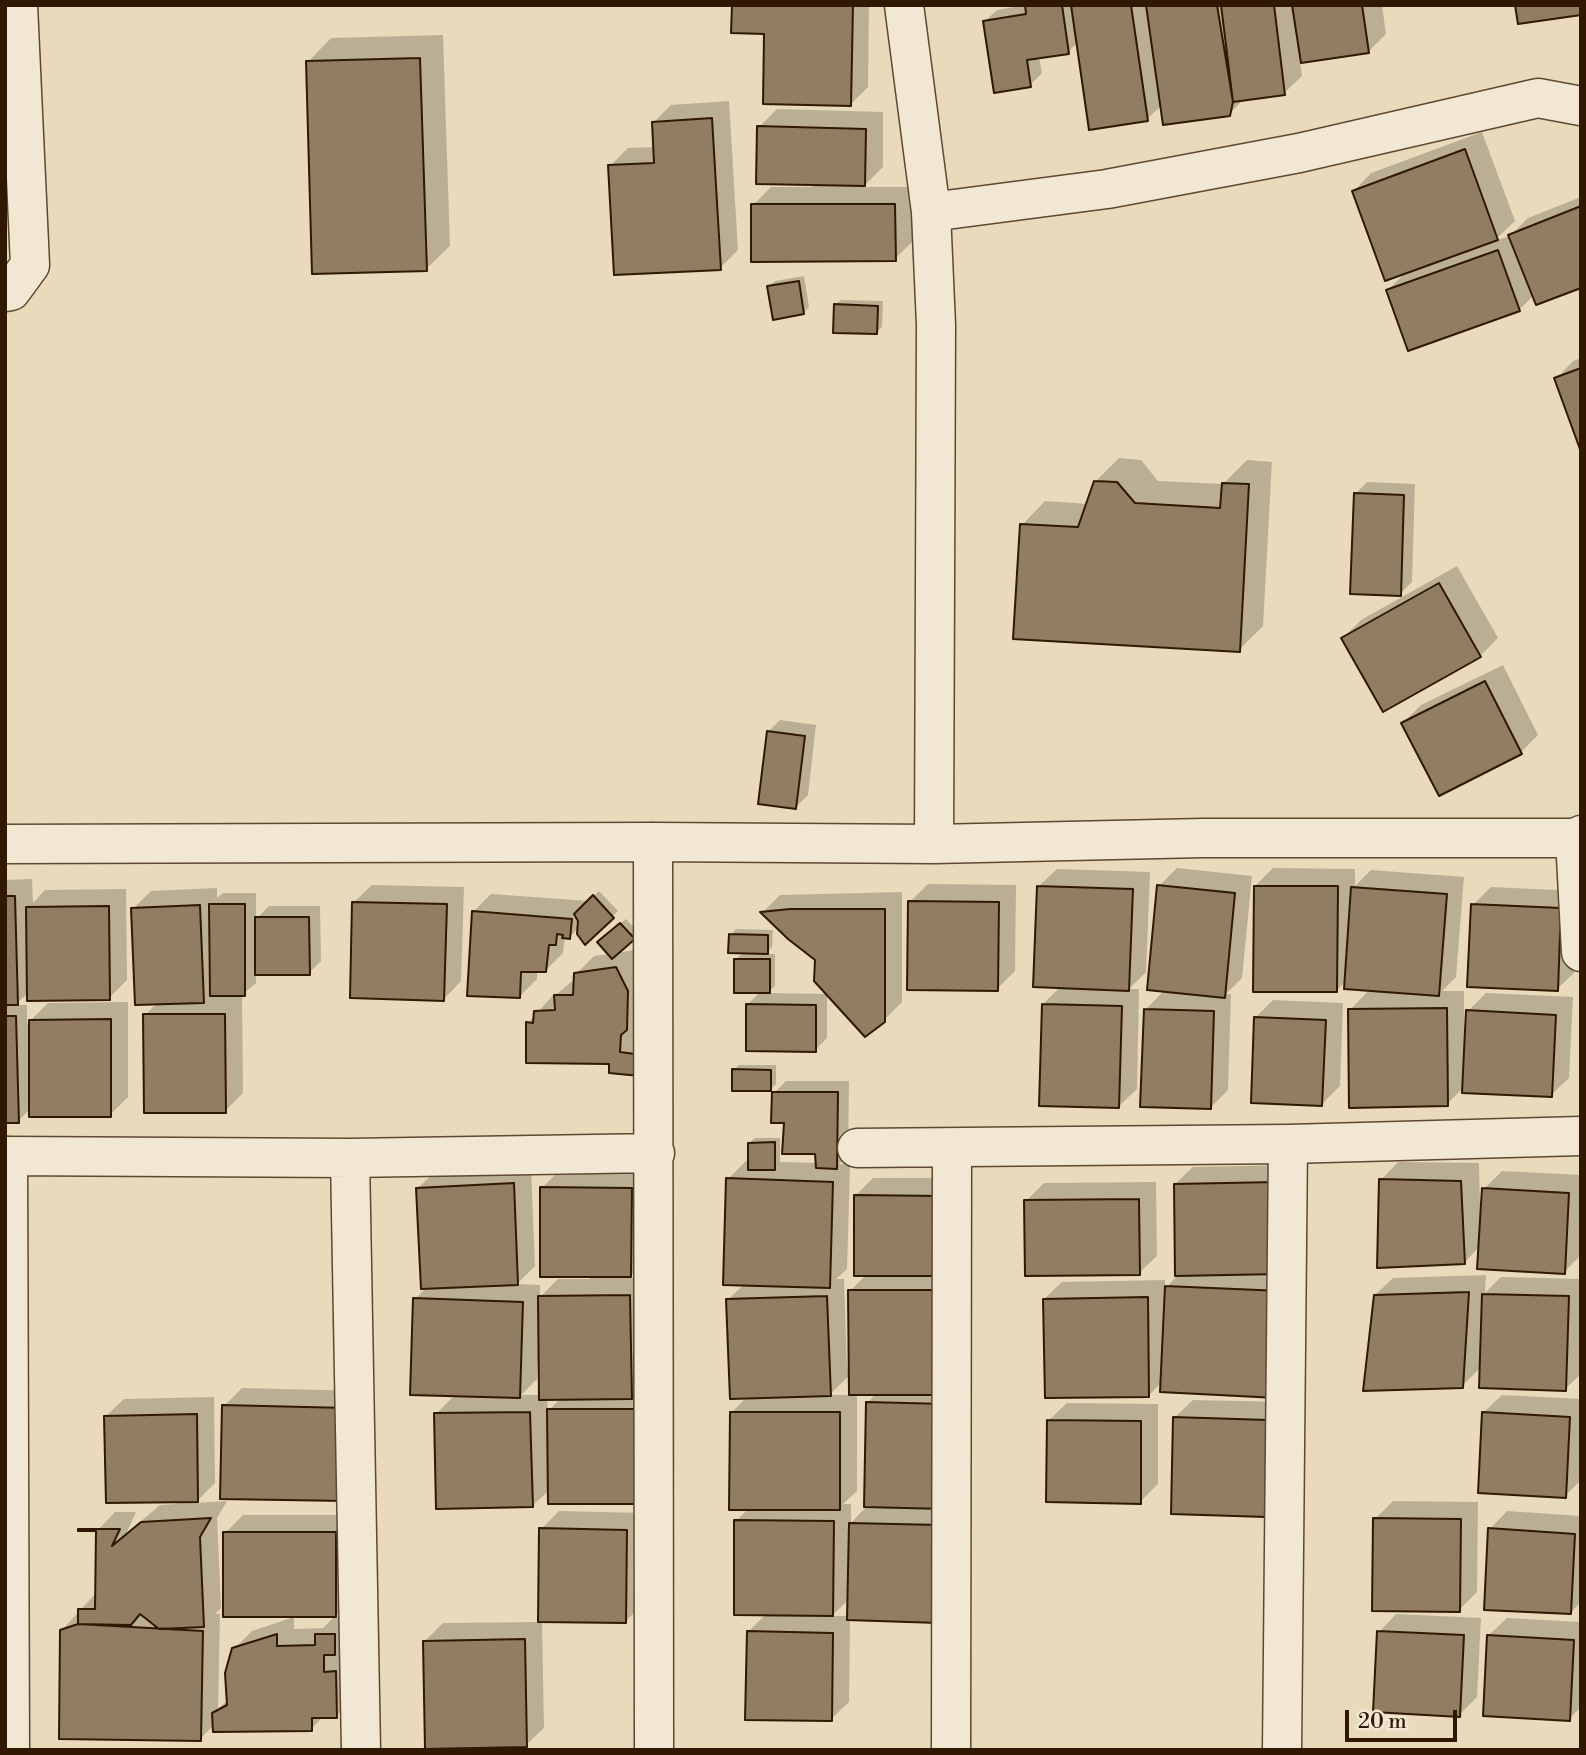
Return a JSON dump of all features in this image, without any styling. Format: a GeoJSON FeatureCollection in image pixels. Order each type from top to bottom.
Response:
{"type":"FeatureCollection","features":[{"type":"Feature","properties":{"kind":"street"},"geometry":{"type":"LineString","coordinates":[[5,292],[11,291],[30,264],[18,5]]}},
{"type":"Feature","properties":{"kind":"street"},"geometry":{"type":"LineString","coordinates":[[904,5],[931,212],[936,326],[934,844]]}},
{"type":"Feature","properties":{"kind":"street"},"geometry":{"type":"LineString","coordinates":[[931,212],[1107,189],[1298,153],[1538,98],[1581,106]]}},
{"type":"Feature","properties":{"kind":"street"},"geometry":{"type":"LineString","coordinates":[[5,844],[934,844],[1203,838],[1578,837],[1581,952]]}},
{"type":"Feature","properties":{"kind":"street"},"geometry":{"type":"LineString","coordinates":[[653,842],[654,1750]]}},
{"type":"Feature","properties":{"kind":"street"},"geometry":{"type":"LineString","coordinates":[[857,1148],[1288,1144],[1581,1136]]}},
{"type":"Feature","properties":{"kind":"street"},"geometry":{"type":"LineString","coordinates":[[1282,1750],[1288,1144]]}},
{"type":"Feature","properties":{"kind":"street"},"geometry":{"type":"LineString","coordinates":[[951,1750],[952,1148]]}},
{"type":"Feature","properties":{"kind":"street"},"geometry":{"type":"LineString","coordinates":[[10,1750],[7,1156],[350,1158],[655,1153]]}},
{"type":"Feature","properties":{"kind":"street"},"geometry":{"type":"LineString","coordinates":[[350,1158],[361,1750]]}},
{"type":"Feature","properties":{"kind":"building"},"geometry":{"type":"Polygon","coordinates":[[[732,5],[853,5],[851,106],[763,104],[764,34],[731,33],[732,5]]]}},
{"type":"Feature","properties":{"kind":"building"},"geometry":{"type":"Polygon","coordinates":[[[1025,5],[1062,5],[1069,54],[1027,60],[1031,87],[994,93],[983,21],[1026,14],[1025,5]]]}},
{"type":"Feature","properties":{"kind":"building"},"geometry":{"type":"Polygon","coordinates":[[[1071,5],[1131,5],[1148,121],[1089,130],[1071,5]]]}},
{"type":"Feature","properties":{"kind":"building"},"geometry":{"type":"Polygon","coordinates":[[[1146,5],[1217,5],[1233,102],[1230,116],[1163,125],[1146,5]]]}},
{"type":"Feature","properties":{"kind":"building"},"geometry":{"type":"Polygon","coordinates":[[[1221,5],[1274,5],[1285,95],[1233,102],[1221,5]]]}},
{"type":"Feature","properties":{"kind":"building"},"geometry":{"type":"Polygon","coordinates":[[[1292,5],[1362,5],[1369,53],[1301,63],[1292,5]]]}},
{"type":"Feature","properties":{"kind":"building"},"geometry":{"type":"Polygon","coordinates":[[[1515,5],[1581,5],[1581,15],[1518,24],[1515,5]]]}},
{"type":"Feature","properties":{"kind":"building"},"geometry":{"type":"Polygon","coordinates":[[[420,58],[427,271],[312,274],[306,61],[420,58]]]}},
{"type":"Feature","properties":{"kind":"building"},"geometry":{"type":"Polygon","coordinates":[[[712,118],[721,270],[614,275],[608,165],[654,163],[652,122],[712,118]]]}},
{"type":"Feature","properties":{"kind":"building"},"geometry":{"type":"Polygon","coordinates":[[[757,126],[866,129],[865,186],[756,184],[757,126]]]}},
{"type":"Feature","properties":{"kind":"building"},"geometry":{"type":"Polygon","coordinates":[[[1465,149],[1498,240],[1385,281],[1352,191],[1465,149]]]}},
{"type":"Feature","properties":{"kind":"building"},"geometry":{"type":"Polygon","coordinates":[[[751,204],[895,204],[896,261],[751,262],[751,204]]]}},
{"type":"Feature","properties":{"kind":"building"},"geometry":{"type":"Polygon","coordinates":[[[1581,206],[1581,288],[1536,305],[1508,235],[1581,206]]]}},
{"type":"Feature","properties":{"kind":"building"},"geometry":{"type":"Polygon","coordinates":[[[1498,250],[1520,311],[1408,351],[1386,290],[1498,250]]]}},
{"type":"Feature","properties":{"kind":"building"},"geometry":{"type":"Polygon","coordinates":[[[799,281],[804,314],[773,320],[767,286],[799,281]]]}},
{"type":"Feature","properties":{"kind":"building"},"geometry":{"type":"Polygon","coordinates":[[[834,304],[878,306],[877,334],[833,333],[834,304]]]}},
{"type":"Feature","properties":{"kind":"building"},"geometry":{"type":"Polygon","coordinates":[[[1581,368],[1581,452],[1554,378],[1581,368]]]}},
{"type":"Feature","properties":{"kind":"building"},"geometry":{"type":"Polygon","coordinates":[[[1094,481],[1117,482],[1135,503],[1220,508],[1222,483],[1249,484],[1240,652],[1013,639],[1020,524],[1078,527],[1094,481]]]}},
{"type":"Feature","properties":{"kind":"building"},"geometry":{"type":"Polygon","coordinates":[[[1354,493],[1404,495],[1401,596],[1350,594],[1354,493]]]}},
{"type":"Feature","properties":{"kind":"building"},"geometry":{"type":"Polygon","coordinates":[[[1439,583],[1481,657],[1383,712],[1341,638],[1439,583]]]}},
{"type":"Feature","properties":{"kind":"building"},"geometry":{"type":"Polygon","coordinates":[[[1485,681],[1522,754],[1439,796],[1401,723],[1485,681]]]}},
{"type":"Feature","properties":{"kind":"building"},"geometry":{"type":"Polygon","coordinates":[[[767,731],[805,736],[796,809],[758,804],[767,731]]]}},
{"type":"Feature","properties":{"kind":"building"},"geometry":{"type":"Polygon","coordinates":[[[1157,885],[1235,893],[1225,998],[1147,990],[1157,885]]]}},
{"type":"Feature","properties":{"kind":"building"},"geometry":{"type":"Polygon","coordinates":[[[1037,886],[1133,889],[1129,991],[1033,987],[1037,886]]]}},
{"type":"Feature","properties":{"kind":"building"},"geometry":{"type":"Polygon","coordinates":[[[1254,886],[1338,886],[1337,992],[1253,992],[1254,886]]]}},
{"type":"Feature","properties":{"kind":"building"},"geometry":{"type":"Polygon","coordinates":[[[1351,887],[1447,894],[1439,996],[1344,989],[1351,887]]]}},
{"type":"Feature","properties":{"kind":"building"},"geometry":{"type":"Polygon","coordinates":[[[593,895],[614,918],[585,945],[577,934],[578,921],[574,914],[593,895]]]}},
{"type":"Feature","properties":{"kind":"building"},"geometry":{"type":"Polygon","coordinates":[[[5,896],[15,896],[18,1005],[5,1005],[5,896]]]}},
{"type":"Feature","properties":{"kind":"building"},"geometry":{"type":"Polygon","coordinates":[[[908,901],[999,902],[998,991],[907,990],[908,901]]]}},
{"type":"Feature","properties":{"kind":"building"},"geometry":{"type":"Polygon","coordinates":[[[352,902],[447,904],[444,1001],[350,998],[352,902]]]}},
{"type":"Feature","properties":{"kind":"building"},"geometry":{"type":"Polygon","coordinates":[[[209,904],[245,904],[245,996],[210,996],[209,904]]]}},
{"type":"Feature","properties":{"kind":"building"},"geometry":{"type":"Polygon","coordinates":[[[1471,904],[1561,908],[1558,991],[1467,987],[1471,904]]]}},
{"type":"Feature","properties":{"kind":"building"},"geometry":{"type":"Polygon","coordinates":[[[200,905],[204,1003],[135,1005],[131,908],[200,905]]]}},
{"type":"Feature","properties":{"kind":"building"},"geometry":{"type":"Polygon","coordinates":[[[109,906],[110,1000],[27,1001],[26,907],[109,906]]]}},
{"type":"Feature","properties":{"kind":"building"},"geometry":{"type":"Polygon","coordinates":[[[790,909],[885,909],[885,1022],[865,1037],[814,981],[815,960],[760,912],[790,909]]]}},
{"type":"Feature","properties":{"kind":"building"},"geometry":{"type":"Polygon","coordinates":[[[472,911],[572,919],[570,939],[557,934],[556,945],[549,945],[546,972],[521,972],[520,998],[467,996],[472,911]]]}},
{"type":"Feature","properties":{"kind":"building"},"geometry":{"type":"Polygon","coordinates":[[[255,917],[309,917],[310,975],[255,975],[255,917]]]}},
{"type":"Feature","properties":{"kind":"building"},"geometry":{"type":"Polygon","coordinates":[[[620,923],[635,939],[612,959],[597,942],[620,923]]]}},
{"type":"Feature","properties":{"kind":"building"},"geometry":{"type":"Polygon","coordinates":[[[729,934],[768,935],[768,954],[728,953],[729,934]]]}},
{"type":"Feature","properties":{"kind":"building"},"geometry":{"type":"Polygon","coordinates":[[[734,959],[770,959],[770,993],[734,993],[734,959]]]}},
{"type":"Feature","properties":{"kind":"building"},"geometry":{"type":"Polygon","coordinates":[[[616,967],[628,991],[627,1030],[621,1035],[620,1052],[643,1055],[640,1076],[609,1073],[609,1064],[526,1063],[526,1022],[533,1023],[534,1011],[555,1010],[554,995],[573,995],[574,973],[616,967]]]}},
{"type":"Feature","properties":{"kind":"building"},"geometry":{"type":"Polygon","coordinates":[[[746,1004],[816,1005],[816,1052],[746,1051],[746,1004]]]}},
{"type":"Feature","properties":{"kind":"building"},"geometry":{"type":"Polygon","coordinates":[[[1042,1004],[1122,1006],[1119,1108],[1039,1106],[1042,1004]]]}},
{"type":"Feature","properties":{"kind":"building"},"geometry":{"type":"Polygon","coordinates":[[[1447,1008],[1448,1106],[1349,1108],[1348,1009],[1447,1008]]]}},
{"type":"Feature","properties":{"kind":"building"},"geometry":{"type":"Polygon","coordinates":[[[1144,1009],[1214,1011],[1211,1109],[1140,1107],[1144,1009]]]}},
{"type":"Feature","properties":{"kind":"building"},"geometry":{"type":"Polygon","coordinates":[[[1466,1010],[1556,1015],[1552,1097],[1462,1093],[1466,1010]]]}},
{"type":"Feature","properties":{"kind":"building"},"geometry":{"type":"Polygon","coordinates":[[[143,1014],[225,1014],[226,1113],[144,1113],[143,1014]]]}},
{"type":"Feature","properties":{"kind":"building"},"geometry":{"type":"Polygon","coordinates":[[[5,1016],[16,1016],[19,1123],[5,1123],[5,1016]]]}},
{"type":"Feature","properties":{"kind":"building"},"geometry":{"type":"Polygon","coordinates":[[[1254,1017],[1326,1020],[1322,1106],[1251,1103],[1254,1017]]]}},
{"type":"Feature","properties":{"kind":"building"},"geometry":{"type":"Polygon","coordinates":[[[111,1019],[111,1117],[29,1117],[29,1020],[111,1019]]]}},
{"type":"Feature","properties":{"kind":"building"},"geometry":{"type":"Polygon","coordinates":[[[732,1069],[771,1070],[771,1091],[732,1091],[732,1069]]]}},
{"type":"Feature","properties":{"kind":"building"},"geometry":{"type":"Polygon","coordinates":[[[772,1092],[838,1092],[837,1169],[816,1168],[815,1154],[782,1154],[784,1123],[771,1123],[772,1092]]]}},
{"type":"Feature","properties":{"kind":"building"},"geometry":{"type":"Polygon","coordinates":[[[775,1142],[775,1170],[748,1170],[748,1143],[775,1142]]]}},
{"type":"Feature","properties":{"kind":"building"},"geometry":{"type":"Polygon","coordinates":[[[726,1178],[833,1182],[830,1288],[723,1285],[726,1178]]]}},
{"type":"Feature","properties":{"kind":"building"},"geometry":{"type":"Polygon","coordinates":[[[1379,1179],[1461,1181],[1465,1264],[1377,1268],[1379,1179]]]}},
{"type":"Feature","properties":{"kind":"building"},"geometry":{"type":"Polygon","coordinates":[[[1278,1182],[1280,1274],[1175,1276],[1174,1184],[1278,1182]]]}},
{"type":"Feature","properties":{"kind":"building"},"geometry":{"type":"Polygon","coordinates":[[[514,1183],[518,1285],[421,1289],[416,1188],[514,1183]]]}},
{"type":"Feature","properties":{"kind":"building"},"geometry":{"type":"Polygon","coordinates":[[[540,1187],[632,1188],[631,1277],[540,1277],[540,1187]]]}},
{"type":"Feature","properties":{"kind":"building"},"geometry":{"type":"Polygon","coordinates":[[[1482,1188],[1569,1193],[1565,1274],[1477,1269],[1482,1188]]]}},
{"type":"Feature","properties":{"kind":"building"},"geometry":{"type":"Polygon","coordinates":[[[854,1195],[941,1196],[941,1276],[854,1276],[854,1195]]]}},
{"type":"Feature","properties":{"kind":"building"},"geometry":{"type":"Polygon","coordinates":[[[1139,1199],[1140,1275],[1025,1276],[1024,1200],[1139,1199]]]}},
{"type":"Feature","properties":{"kind":"building"},"geometry":{"type":"Polygon","coordinates":[[[1165,1286],[1282,1291],[1277,1398],[1160,1392],[1165,1286]]]}},
{"type":"Feature","properties":{"kind":"building"},"geometry":{"type":"Polygon","coordinates":[[[848,1290],[945,1290],[947,1395],[849,1395],[848,1290]]]}},
{"type":"Feature","properties":{"kind":"building"},"geometry":{"type":"Polygon","coordinates":[[[1469,1292],[1463,1388],[1363,1391],[1374,1295],[1469,1292]]]}},
{"type":"Feature","properties":{"kind":"building"},"geometry":{"type":"Polygon","coordinates":[[[1482,1294],[1569,1296],[1566,1391],[1479,1388],[1482,1294]]]}},
{"type":"Feature","properties":{"kind":"building"},"geometry":{"type":"Polygon","coordinates":[[[630,1295],[632,1399],[539,1400],[538,1296],[630,1295]]]}},
{"type":"Feature","properties":{"kind":"building"},"geometry":{"type":"Polygon","coordinates":[[[827,1296],[831,1396],[730,1399],[726,1299],[827,1296]]]}},
{"type":"Feature","properties":{"kind":"building"},"geometry":{"type":"Polygon","coordinates":[[[1148,1297],[1149,1397],[1045,1398],[1043,1299],[1148,1297]]]}},
{"type":"Feature","properties":{"kind":"building"},"geometry":{"type":"Polygon","coordinates":[[[413,1298],[523,1302],[520,1398],[410,1395],[413,1298]]]}},
{"type":"Feature","properties":{"kind":"building"},"geometry":{"type":"Polygon","coordinates":[[[866,1402],[946,1404],[944,1509],[864,1507],[866,1402]]]}},
{"type":"Feature","properties":{"kind":"building"},"geometry":{"type":"Polygon","coordinates":[[[222,1405],[347,1408],[346,1501],[220,1499],[222,1405]]]}},
{"type":"Feature","properties":{"kind":"building"},"geometry":{"type":"Polygon","coordinates":[[[547,1409],[640,1409],[640,1504],[548,1504],[547,1409]]]}},
{"type":"Feature","properties":{"kind":"building"},"geometry":{"type":"Polygon","coordinates":[[[530,1412],[533,1507],[436,1509],[434,1413],[530,1412]]]}},
{"type":"Feature","properties":{"kind":"building"},"geometry":{"type":"Polygon","coordinates":[[[730,1412],[840,1412],[840,1510],[729,1510],[730,1412]]]}},
{"type":"Feature","properties":{"kind":"building"},"geometry":{"type":"Polygon","coordinates":[[[1482,1412],[1570,1417],[1566,1498],[1478,1493],[1482,1412]]]}},
{"type":"Feature","properties":{"kind":"building"},"geometry":{"type":"Polygon","coordinates":[[[197,1414],[198,1502],[106,1503],[104,1416],[197,1414]]]}},
{"type":"Feature","properties":{"kind":"building"},"geometry":{"type":"Polygon","coordinates":[[[1173,1417],[1268,1420],[1266,1517],[1171,1514],[1173,1417]]]}},
{"type":"Feature","properties":{"kind":"building"},"geometry":{"type":"Polygon","coordinates":[[[1047,1420],[1141,1421],[1141,1504],[1046,1502],[1047,1420]]]}},
{"type":"Feature","properties":{"kind":"building"},"geometry":{"type":"Polygon","coordinates":[[[211,1518],[200,1537],[204,1627],[159,1629],[140,1614],[131,1625],[78,1624],[78,1609],[95,1609],[96,1531],[78,1529],[120,1529],[112,1546],[141,1522],[211,1518]]]}},
{"type":"Feature","properties":{"kind":"building"},"geometry":{"type":"Polygon","coordinates":[[[1373,1518],[1461,1519],[1460,1612],[1372,1611],[1373,1518]]]}},
{"type":"Feature","properties":{"kind":"building"},"geometry":{"type":"Polygon","coordinates":[[[734,1520],[834,1521],[833,1616],[734,1615],[734,1520]]]}},
{"type":"Feature","properties":{"kind":"building"},"geometry":{"type":"Polygon","coordinates":[[[849,1523],[941,1525],[939,1623],[847,1620],[849,1523]]]}},
{"type":"Feature","properties":{"kind":"building"},"geometry":{"type":"Polygon","coordinates":[[[539,1528],[627,1530],[626,1623],[538,1622],[539,1528]]]}},
{"type":"Feature","properties":{"kind":"building"},"geometry":{"type":"Polygon","coordinates":[[[1488,1528],[1575,1534],[1571,1614],[1484,1610],[1488,1528]]]}},
{"type":"Feature","properties":{"kind":"building"},"geometry":{"type":"Polygon","coordinates":[[[223,1532],[336,1532],[336,1617],[223,1617],[223,1532]]]}},
{"type":"Feature","properties":{"kind":"building"},"geometry":{"type":"Polygon","coordinates":[[[78,1624],[203,1631],[201,1741],[59,1739],[60,1630],[78,1624]]]}},
{"type":"Feature","properties":{"kind":"building"},"geometry":{"type":"Polygon","coordinates":[[[747,1631],[833,1633],[832,1721],[745,1720],[747,1631]]]}},
{"type":"Feature","properties":{"kind":"building"},"geometry":{"type":"Polygon","coordinates":[[[1377,1631],[1464,1635],[1460,1717],[1373,1712],[1377,1631]]]}},
{"type":"Feature","properties":{"kind":"building"},"geometry":{"type":"Polygon","coordinates":[[[277,1634],[277,1646],[315,1645],[315,1634],[335,1634],[335,1655],[324,1655],[324,1672],[336,1671],[337,1718],[312,1718],[312,1731],[213,1732],[212,1713],[227,1705],[225,1673],[232,1648],[277,1634]]]}},
{"type":"Feature","properties":{"kind":"building"},"geometry":{"type":"Polygon","coordinates":[[[1487,1635],[1574,1640],[1570,1721],[1483,1716],[1487,1635]]]}},
{"type":"Feature","properties":{"kind":"building"},"geometry":{"type":"Polygon","coordinates":[[[525,1639],[527,1747],[425,1749],[423,1641],[525,1639]]]}}]}
